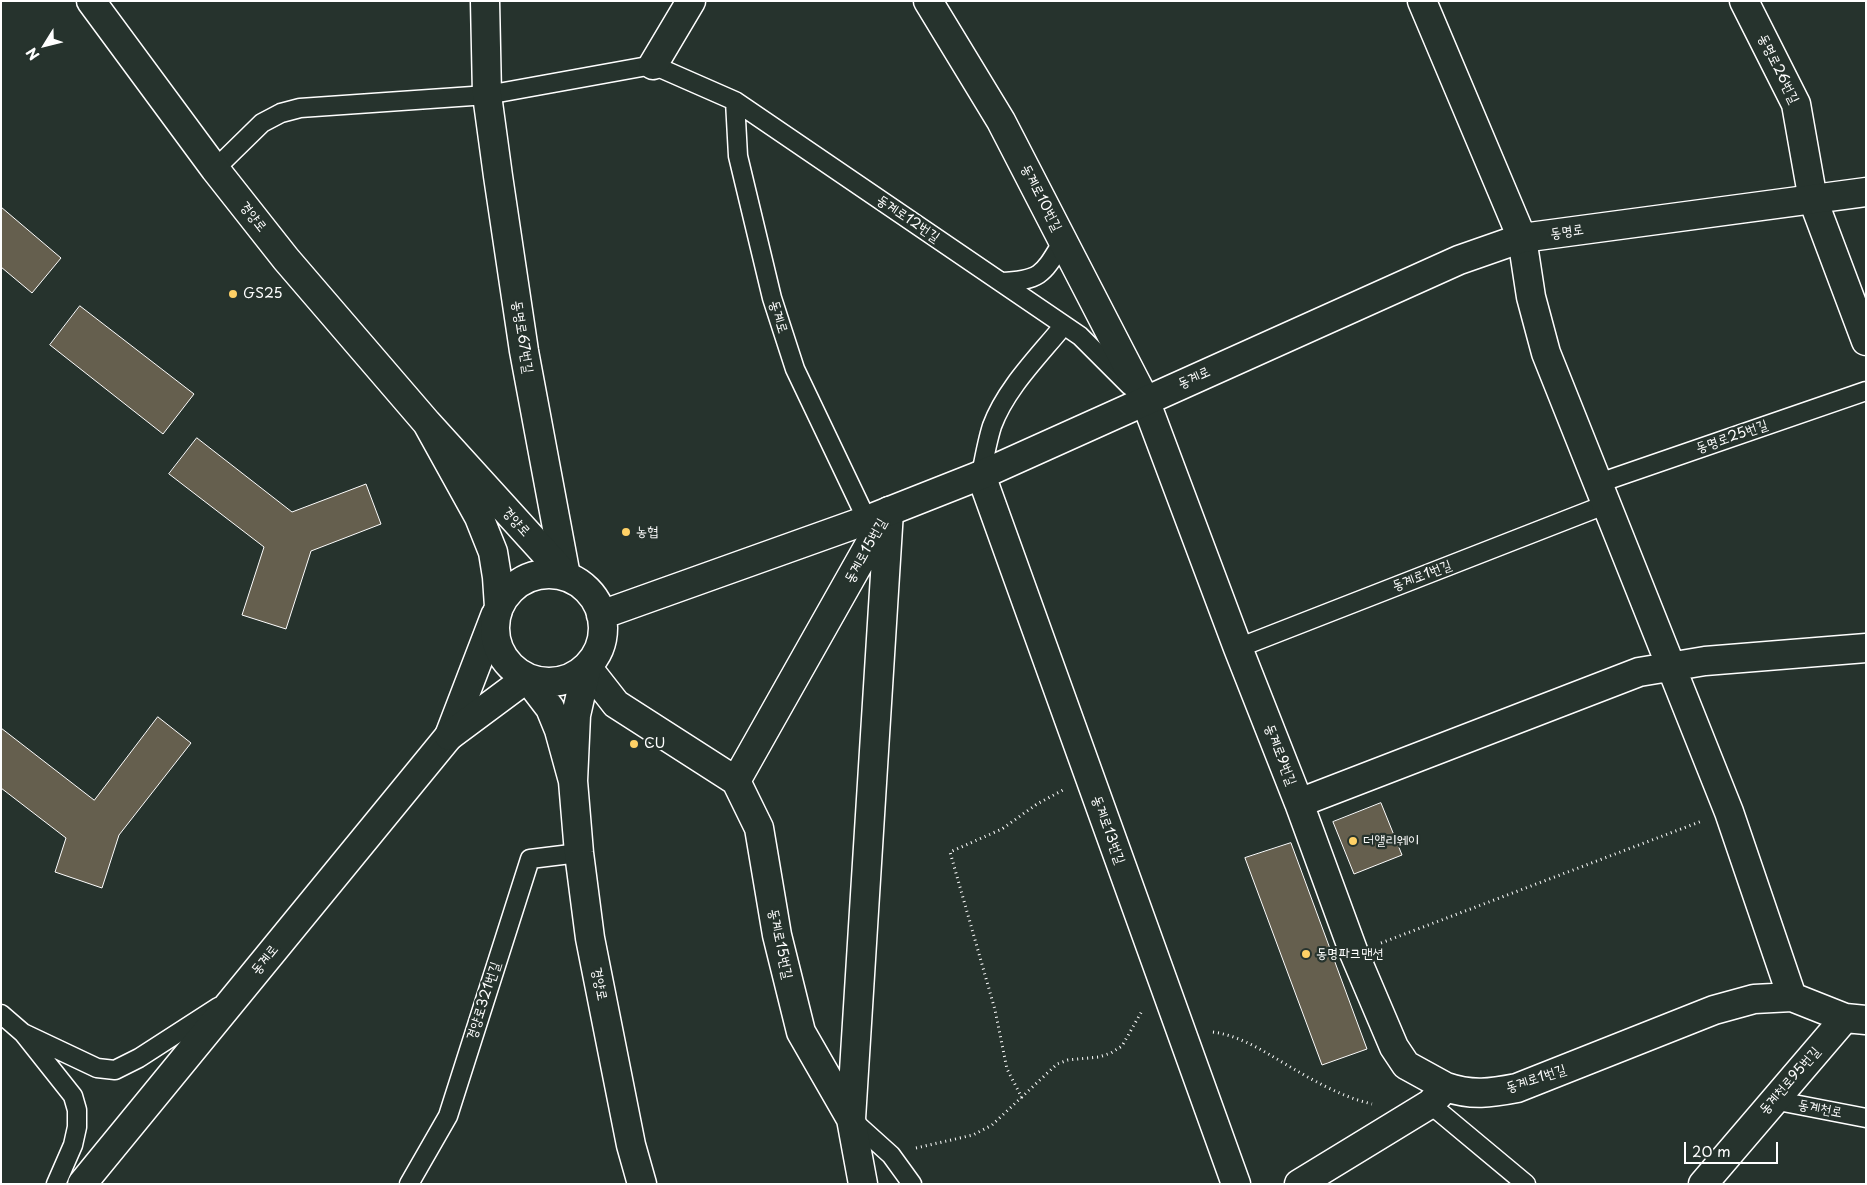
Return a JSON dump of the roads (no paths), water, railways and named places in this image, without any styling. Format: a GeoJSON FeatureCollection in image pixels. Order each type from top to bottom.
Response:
{"type":"FeatureCollection","features":[{"type":"Feature","properties":{"kind":"street","name":"경양로"},"geometry":{"type":"LineString","coordinates":[[91,1],[215,169],[286,259],[426,423],[566,576],[589,591],[601,615],[603,626],[601,642],[594,658],[587,667],[574,676],[558,682],[542,682],[527,678],[514,670],[504,659],[497,645],[494,631],[497,611],[497,577],[492,552],[479,517],[426,423]]}},
{"type":"Feature","properties":{"kind":"street","name":"동명로67번길"},"geometry":{"type":"LineString","coordinates":[[486,1],[487,96],[524,351],[566,576]]}},
{"type":"Feature","properties":{"kind":"street"},"geometry":{"type":"LineString","coordinates":[[654,64],[691,1]]}},
{"type":"Feature","properties":{"kind":"street","name":"동계로10번길"},"geometry":{"type":"LineString","coordinates":[[928,1],[1001,121],[1145,400]]}},
{"type":"Feature","properties":{"kind":"street"},"geometry":{"type":"LineString","coordinates":[[1422,1],[1522,238],[1532,298],[1546,353],[1729,812],[1792,997]]}},
{"type":"Feature","properties":{"kind":"street","name":"동명로26번길"},"geometry":{"type":"LineString","coordinates":[[1744,1],[1796,104],[1813,200]]}},
{"type":"Feature","properties":{"kind":"street","name":"동명로"},"geometry":{"type":"LineString","coordinates":[[1522,238],[1866,192]]}},
{"type":"Feature","properties":{"kind":"street"},"geometry":{"type":"LineString","coordinates":[[1813,200],[1866,341]]}},
{"type":"Feature","properties":{"kind":"street","name":"동계로"},"geometry":{"type":"LineString","coordinates":[[601,615],[878,515],[980,475],[1459,260],[1522,238]]}},
{"type":"Feature","properties":{"kind":"street","name":"동계로9번길"},"geometry":{"type":"LineString","coordinates":[[1145,400],[1354,953],[1394,1047],[1406,1065],[1438,1095]]}},
{"type":"Feature","properties":{"kind":"street","name":"동계로13번길"},"geometry":{"type":"LineString","coordinates":[[980,475],[1236,1184]]}},
{"type":"Feature","properties":{"kind":"street","name":"동계로15번길"},"geometry":{"type":"LineString","coordinates":[[851,1119],[801,1032],[777,935],[759,828],[736,781],[878,515]]}},
{"type":"Feature","properties":{"kind":"street","name":"동계로15번길"},"geometry":{"type":"LineString","coordinates":[[863,1184],[851,1119],[878,515]]}},
{"type":"Feature","properties":{"kind":"street"},"geometry":{"type":"LineString","coordinates":[[450,736],[497,611],[506,593],[519,582],[534,576],[550,574],[566,576]]}},
{"type":"Feature","properties":{"kind":"street"},"geometry":{"type":"LineString","coordinates":[[1299,804],[1639,672],[1705,661],[1866,648]]}},
{"type":"Feature","properties":{"kind":"street"},"geometry":{"type":"LineString","coordinates":[[587,667],[616,704],[736,781]]}},
{"type":"Feature","properties":{"kind":"street"},"geometry":{"type":"LineString","coordinates":[[573,781],[576,714],[587,667]]}},
{"type":"Feature","properties":{"kind":"street"},"geometry":{"type":"LineString","coordinates":[[450,736],[527,678],[550,708],[559,730],[573,781]]}},
{"type":"Feature","properties":{"kind":"street","name":"동계로"},"geometry":{"type":"LineString","coordinates":[[82,1184],[450,736]]}},
{"type":"Feature","properties":{"kind":"street","name":"경양로"},"geometry":{"type":"LineString","coordinates":[[573,781],[579,854],[590,938],[631,1144],[642,1184]]}},
{"type":"Feature","properties":{"kind":"street","name":"동계로1번길"},"geometry":{"type":"LineString","coordinates":[[1438,1095],[1459,1091],[1485,1094],[1517,1088],[1714,1010],[1754,999],[1792,997],[1855,1019]]}},
{"type":"Feature","properties":{"kind":"street","name":"동계천로95번길"},"geometry":{"type":"LineString","coordinates":[[1704,1184],[1773,1100],[1855,1019]]}},
{"type":"Feature","properties":{"kind":"street"},"geometry":{"type":"LineString","coordinates":[[1299,1184],[1438,1095]]}},
{"type":"Feature","properties":{"kind":"lane"},"geometry":{"type":"LineString","coordinates":[[215,169],[262,123],[281,113],[300,108],[487,96],[654,64]]}},
{"type":"Feature","properties":{"kind":"lane","name":"동계로12번길"},"geometry":{"type":"LineString","coordinates":[[654,64],[735,101],[1064,325],[1080,336],[1145,400]]}},
{"type":"Feature","properties":{"kind":"lane","name":"동계로"},"geometry":{"type":"LineString","coordinates":[[735,101],[738,156],[772,298],[795,369],[878,515]]}},
{"type":"Feature","properties":{"kind":"lane"},"geometry":{"type":"LineString","coordinates":[[1001,282],[1024,281],[1038,276],[1050,263],[1063,241]]}},
{"type":"Feature","properties":{"kind":"lane"},"geometry":{"type":"LineString","coordinates":[[980,475],[992,426],[1002,406],[1013,388],[1064,325]]}},
{"type":"Feature","properties":{"kind":"lane","name":"동명로25번길"},"geometry":{"type":"LineString","coordinates":[[1603,494],[1866,391]]}},
{"type":"Feature","properties":{"kind":"lane","name":"동계로1번길"},"geometry":{"type":"LineString","coordinates":[[1238,648],[1603,494]]}},
{"type":"Feature","properties":{"kind":"lane","name":"경양로321번길"},"geometry":{"type":"LineString","coordinates":[[409,1184],[448,1116],[530,859],[579,854]]}},
{"type":"Feature","properties":{"kind":"lane"},"geometry":{"type":"LineString","coordinates":[[1,1014],[24,1032],[97,1068],[115,1070],[140,1058],[237,994]]}},
{"type":"Feature","properties":{"kind":"lane"},"geometry":{"type":"LineString","coordinates":[[24,1032],[73,1096],[77,1110],[77,1127],[73,1145],[56,1184]]}},
{"type":"Feature","properties":{"kind":"lane"},"geometry":{"type":"LineString","coordinates":[[1438,1095],[1526,1184]]}},
{"type":"Feature","properties":{"kind":"lane","name":"동계천로"},"geometry":{"type":"LineString","coordinates":[[1773,1100],[1866,1118]]}},
{"type":"Feature","properties":{"kind":"lane","name":"동계로15번길"},"geometry":{"type":"LineString","coordinates":[[851,1119],[891,1155],[912,1184]]}},
{"type":"Feature","properties":{"kind":"place","name":"GS25"},"geometry":{"type":"Point","coordinates":[233,294]}},
{"type":"Feature","properties":{"kind":"place","name":"농협"},"geometry":{"type":"Point","coordinates":[626,532]}},
{"type":"Feature","properties":{"kind":"place","name":"CU"},"geometry":{"type":"Point","coordinates":[634,744]}},
{"type":"Feature","properties":{"kind":"place","name":"더앨리웨이"},"geometry":{"type":"Point","coordinates":[1353,841]}},
{"type":"Feature","properties":{"kind":"place","name":"동명파크맨션"},"geometry":{"type":"Point","coordinates":[1306,954]}}]}
